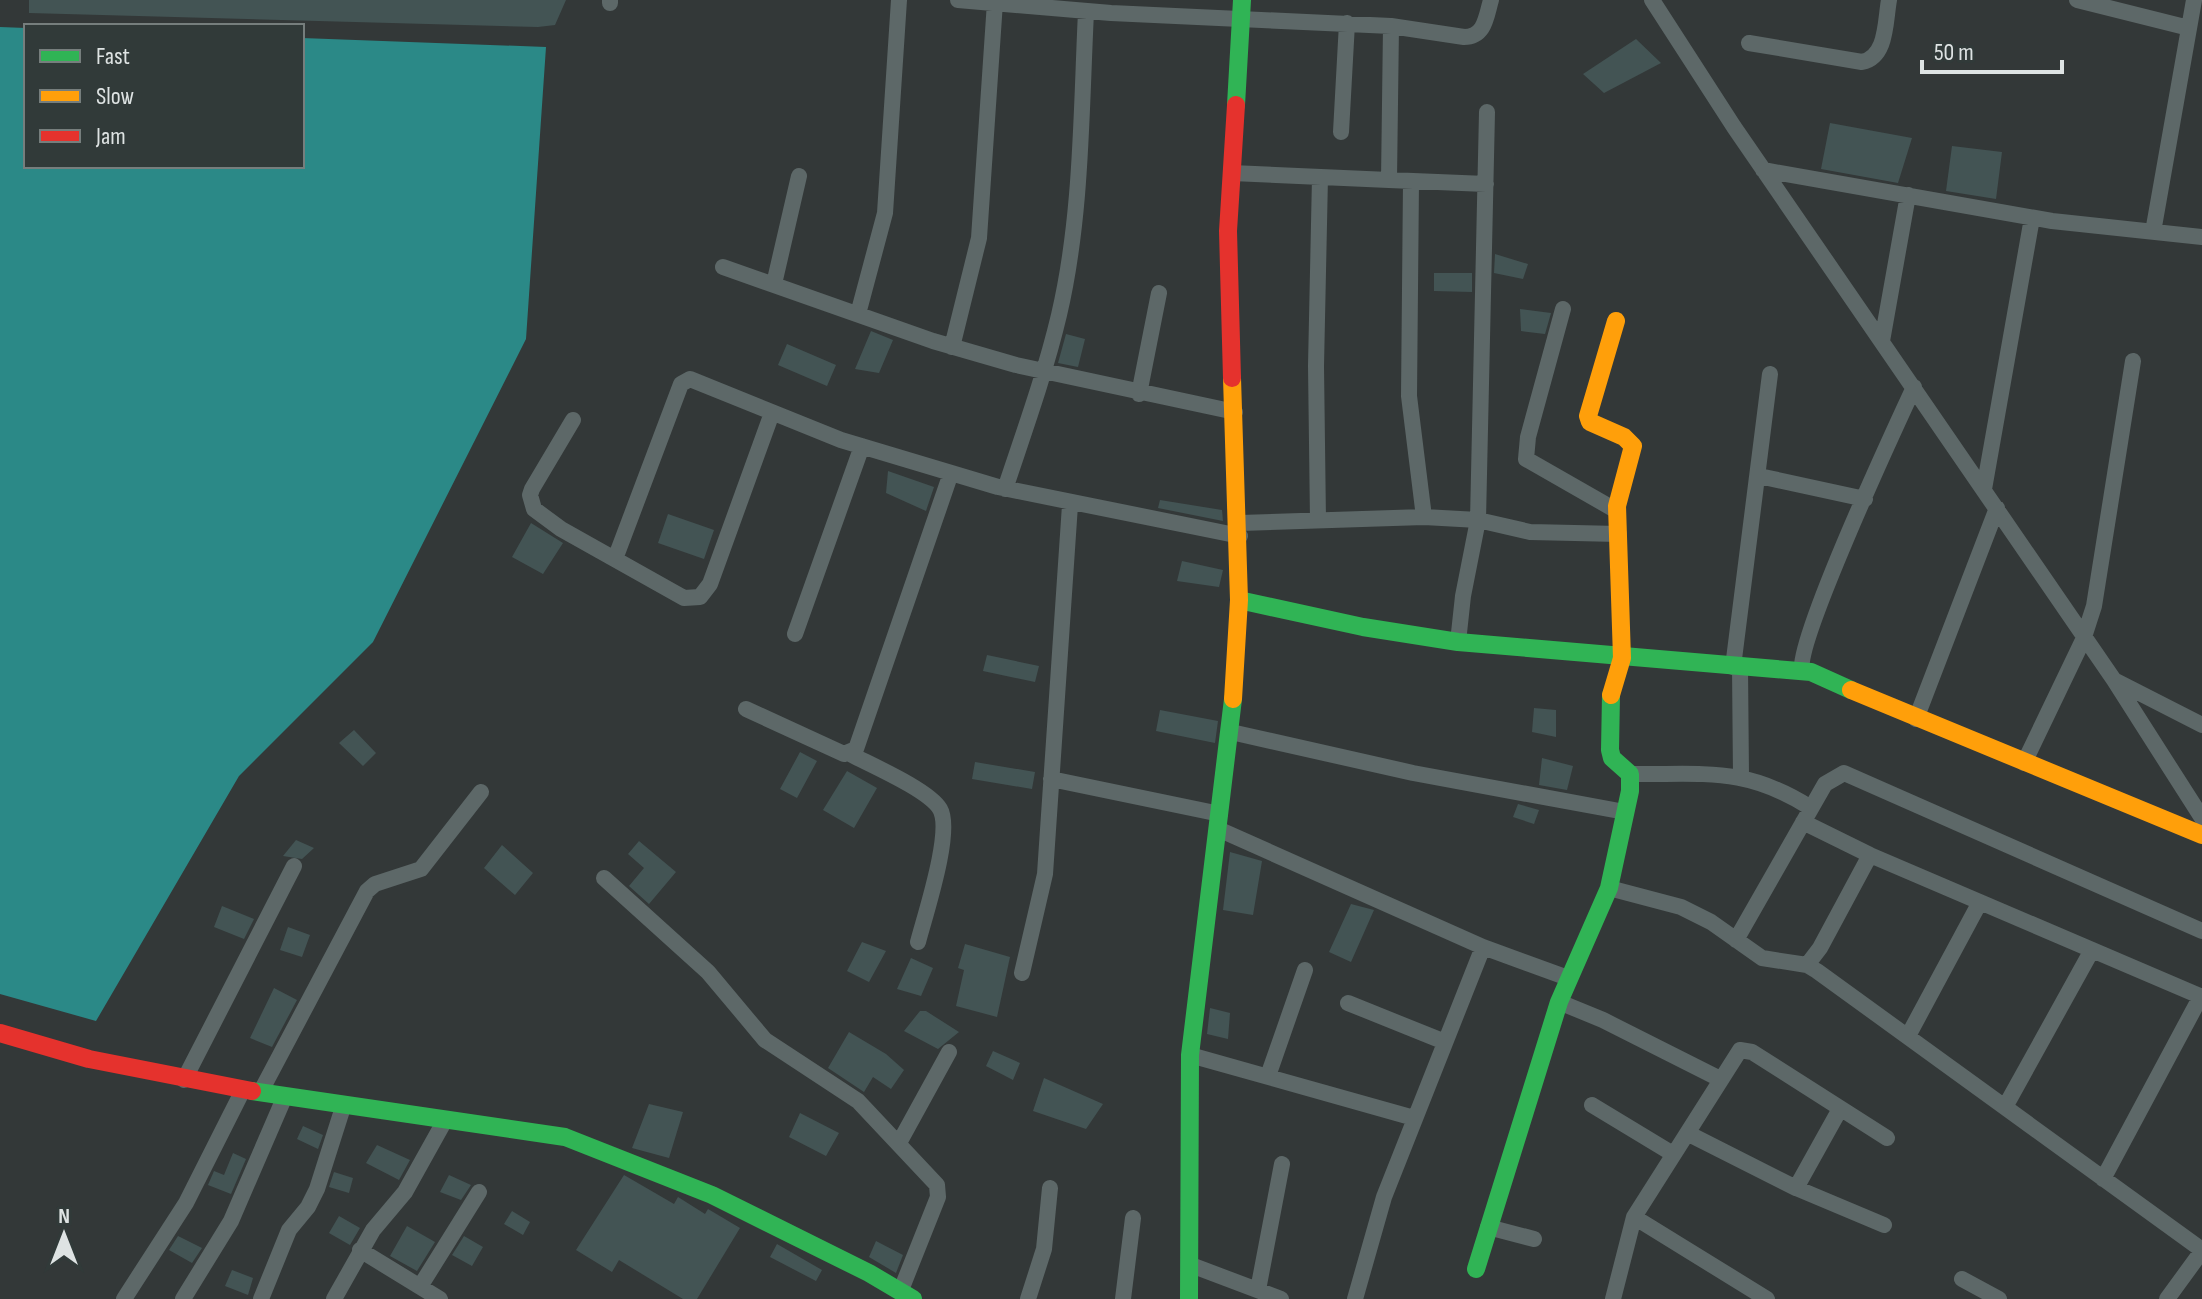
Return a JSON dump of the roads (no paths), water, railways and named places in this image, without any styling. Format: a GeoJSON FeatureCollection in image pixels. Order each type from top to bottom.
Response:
{"type":"FeatureCollection","features":[{"type":"Feature","properties":{"kind":"street"},"geometry":{"type":"LineString","coordinates":[[858,314],[885,213],[899,0]]}},
{"type":"Feature","properties":{"kind":"street"},"geometry":{"type":"LineString","coordinates":[[958,0],[1016,2],[1086,12],[1111,7],[1240,21],[1391,26],[1472,37],[1482,30],[1491,0]]}},
{"type":"Feature","properties":{"kind":"street"},"geometry":{"type":"LineString","coordinates":[[1189,1299],[1190,1055],[1231,732],[1239,600],[1240,530],[1229,333],[1232,173],[1242,0]]}},
{"type":"Feature","properties":{"kind":"street"},"geometry":{"type":"LineString","coordinates":[[1749,43],[1871,60],[1880,50],[1889,0]]}},
{"type":"Feature","properties":{"kind":"street"},"geometry":{"type":"LineString","coordinates":[[2077,0],[2189,28]]}},
{"type":"Feature","properties":{"kind":"street"},"geometry":{"type":"LineString","coordinates":[[2153,232],[2194,0]]}},
{"type":"Feature","properties":{"kind":"street"},"geometry":{"type":"LineString","coordinates":[[952,347],[979,238],[995,2]]}},
{"type":"Feature","properties":{"kind":"street"},"geometry":{"type":"LineString","coordinates":[[1658,4],[1763,170],[1997,508],[2083,640],[2114,680],[2202,818]]}},
{"type":"Feature","properties":{"kind":"street"},"geometry":{"type":"LineString","coordinates":[[1005,489],[1059,315],[1071,242],[1086,12]]}},
{"type":"Feature","properties":{"kind":"street"},"geometry":{"type":"LineString","coordinates":[[1341,132],[1347,23]]}},
{"type":"Feature","properties":{"kind":"street"},"geometry":{"type":"LineString","coordinates":[[1389,180],[1391,26]]}},
{"type":"Feature","properties":{"kind":"street"},"geometry":{"type":"LineString","coordinates":[[1458,642],[1463,596],[1478,520],[1487,112]]}},
{"type":"Feature","properties":{"kind":"street"},"geometry":{"type":"LineString","coordinates":[[1763,170],[2032,218],[2202,237]]}},
{"type":"Feature","properties":{"kind":"street"},"geometry":{"type":"LineString","coordinates":[[1232,173],[1486,184]]}},
{"type":"Feature","properties":{"kind":"street"},"geometry":{"type":"LineString","coordinates":[[774,284],[799,176]]}},
{"type":"Feature","properties":{"kind":"street"},"geometry":{"type":"LineString","coordinates":[[1318,520],[1316,366],[1320,177]]}},
{"type":"Feature","properties":{"kind":"street"},"geometry":{"type":"LineString","coordinates":[[1411,182],[1409,396],[1424,517]]}},
{"type":"Feature","properties":{"kind":"street"},"geometry":{"type":"LineString","coordinates":[[1882,341],[1908,195]]}},
{"type":"Feature","properties":{"kind":"street"},"geometry":{"type":"LineString","coordinates":[[1984,489],[2032,218]]}},
{"type":"Feature","properties":{"kind":"street"},"geometry":{"type":"LineString","coordinates":[[723,267],[952,347],[1042,372],[1235,412]]}},
{"type":"Feature","properties":{"kind":"street"},"geometry":{"type":"LineString","coordinates":[[1139,394],[1159,293]]}},
{"type":"Feature","properties":{"kind":"street"},"geometry":{"type":"LineString","coordinates":[[1563,309],[1528,437],[1526,459],[1536,468],[1617,511]]}},
{"type":"Feature","properties":{"kind":"street"},"geometry":{"type":"LineString","coordinates":[[1616,321],[1588,416],[1590,422],[1624,437],[1633,446],[1617,511],[1622,658],[1611,692],[1612,758],[1630,774],[1741,776],[1777,788],[1807,815],[1870,855],[2202,996],[2103,1179]]}},
{"type":"Feature","properties":{"kind":"street"},"geometry":{"type":"LineString","coordinates":[[2024,763],[2083,640],[2100,576],[2133,361]]}},
{"type":"Feature","properties":{"kind":"street"},"geometry":{"type":"LineString","coordinates":[[1741,776],[1737,667],[1770,374]]}},
{"type":"Feature","properties":{"kind":"street"},"geometry":{"type":"LineString","coordinates":[[615,559],[681,384],[690,379],[862,446],[1070,505],[1240,530],[1318,520],[1424,517],[1478,520],[1530,532],[1619,534]]}},
{"type":"Feature","properties":{"kind":"street"},"geometry":{"type":"LineString","coordinates":[[1802,670],[1802,652],[1914,387]]}},
{"type":"Feature","properties":{"kind":"street"},"geometry":{"type":"LineString","coordinates":[[573,420],[532,489],[531,503],[561,529],[684,598],[700,597],[706,591],[772,413]]}},
{"type":"Feature","properties":{"kind":"street"},"geometry":{"type":"LineString","coordinates":[[795,634],[862,446]]}},
{"type":"Feature","properties":{"kind":"street"},"geometry":{"type":"LineString","coordinates":[[850,754],[856,749],[871,712],[951,473]]}},
{"type":"Feature","properties":{"kind":"street"},"geometry":{"type":"LineString","coordinates":[[1759,476],[1865,499]]}},
{"type":"Feature","properties":{"kind":"street"},"geometry":{"type":"LineString","coordinates":[[1022,973],[1045,874],[1070,505]]}},
{"type":"Feature","properties":{"kind":"street"},"geometry":{"type":"LineString","coordinates":[[1916,719],[1997,508]]}},
{"type":"Feature","properties":{"kind":"street"},"geometry":{"type":"LineString","coordinates":[[1239,600],[1363,627],[1458,642],[1821,674],[1916,719],[2202,835]]}},
{"type":"Feature","properties":{"kind":"street"},"geometry":{"type":"LineString","coordinates":[[2114,680],[2201,723]]}},
{"type":"Feature","properties":{"kind":"street"},"geometry":{"type":"LineString","coordinates":[[746,709],[820,745],[850,754],[926,796],[940,808],[943,837],[918,942]]}},
{"type":"Feature","properties":{"kind":"street"},"geometry":{"type":"LineString","coordinates":[[1231,732],[1413,773],[1625,812]]}},
{"type":"Feature","properties":{"kind":"street"},"geometry":{"type":"LineString","coordinates":[[1736,940],[1830,778],[1844,773],[2202,931]]}},
{"type":"Feature","properties":{"kind":"street"},"geometry":{"type":"LineString","coordinates":[[1476,1269],[1559,1002],[1609,888],[1630,774]]}},
{"type":"Feature","properties":{"kind":"street"},"geometry":{"type":"LineString","coordinates":[[1051,779],[1219,821],[1483,947],[1568,978]]}},
{"type":"Feature","properties":{"kind":"street"},"geometry":{"type":"LineString","coordinates":[[124,1299],[186,1203],[367,891],[375,884],[421,869],[481,792]]}},
{"type":"Feature","properties":{"kind":"street"},"geometry":{"type":"LineString","coordinates":[[1807,965],[1828,935],[1870,855]]}},
{"type":"Feature","properties":{"kind":"street"},"geometry":{"type":"LineString","coordinates":[[184,1080],[294,866]]}},
{"type":"Feature","properties":{"kind":"street"},"geometry":{"type":"LineString","coordinates":[[0,1033],[89,1059],[184,1080],[444,1122],[509,1127],[586,1143],[712,1195],[907,1295],[939,1191],[931,1177],[858,1101],[765,1040],[708,972],[604,878]]}},
{"type":"Feature","properties":{"kind":"street"},"geometry":{"type":"LineString","coordinates":[[1609,888],[1681,907],[1762,958],[1807,965],[2202,1250],[2167,1299]]}},
{"type":"Feature","properties":{"kind":"street"},"geometry":{"type":"LineString","coordinates":[[1908,1036],[1980,902]]}},
{"type":"Feature","properties":{"kind":"street"},"geometry":{"type":"LineString","coordinates":[[1355,1299],[1384,1197],[1483,947]]}},
{"type":"Feature","properties":{"kind":"street"},"geometry":{"type":"LineString","coordinates":[[2005,1107],[2092,950]]}},
{"type":"Feature","properties":{"kind":"street"},"geometry":{"type":"LineString","coordinates":[[1268,1076],[1305,970]]}},
{"type":"Feature","properties":{"kind":"street"},"geometry":{"type":"LineString","coordinates":[[1559,1002],[1603,1020],[1720,1079]]}},
{"type":"Feature","properties":{"kind":"street"},"geometry":{"type":"LineString","coordinates":[[1348,1003],[1445,1042]]}},
{"type":"Feature","properties":{"kind":"street"},"geometry":{"type":"LineString","coordinates":[[1613,1299],[1634,1217],[1689,1134],[1735,1054],[1746,1049],[1887,1138]]}},
{"type":"Feature","properties":{"kind":"street"},"geometry":{"type":"LineString","coordinates":[[899,1143],[949,1052]]}},
{"type":"Feature","properties":{"kind":"street"},"geometry":{"type":"LineString","coordinates":[[1190,1055],[1414,1118]]}},
{"type":"Feature","properties":{"kind":"street"},"geometry":{"type":"LineString","coordinates":[[183,1299],[231,1221],[285,1096]]}},
{"type":"Feature","properties":{"kind":"street"},"geometry":{"type":"LineString","coordinates":[[261,1299],[289,1230],[317,1189],[344,1104]]}},
{"type":"Feature","properties":{"kind":"street"},"geometry":{"type":"LineString","coordinates":[[1592,1105],[1673,1154]]}},
{"type":"Feature","properties":{"kind":"street"},"geometry":{"type":"LineString","coordinates":[[1796,1188],[1840,1109]]}},
{"type":"Feature","properties":{"kind":"street"},"geometry":{"type":"LineString","coordinates":[[334,1299],[360,1250],[405,1192],[444,1122]]}},
{"type":"Feature","properties":{"kind":"street"},"geometry":{"type":"LineString","coordinates":[[1689,1134],[1796,1188],[1884,1225]]}},
{"type":"Feature","properties":{"kind":"street"},"geometry":{"type":"LineString","coordinates":[[1258,1290],[1282,1164]]}},
{"type":"Feature","properties":{"kind":"street"},"geometry":{"type":"LineString","coordinates":[[1028,1299],[1044,1249],[1050,1188]]}},
{"type":"Feature","properties":{"kind":"street"},"geometry":{"type":"LineString","coordinates":[[421,1285],[479,1192]]}},
{"type":"Feature","properties":{"kind":"street"},"geometry":{"type":"LineString","coordinates":[[1634,1217],[1767,1299]]}},
{"type":"Feature","properties":{"kind":"street"},"geometry":{"type":"LineString","coordinates":[[1123,1299],[1133,1218]]}},
{"type":"Feature","properties":{"kind":"street"},"geometry":{"type":"LineString","coordinates":[[1488,1227],[1534,1239]]}},
{"type":"Feature","properties":{"kind":"street"},"geometry":{"type":"LineString","coordinates":[[360,1250],[440,1299]]}},
{"type":"Feature","properties":{"kind":"street"},"geometry":{"type":"LineString","coordinates":[[1191,1265],[1281,1299]]}},
{"type":"Feature","properties":{"kind":"street"},"geometry":{"type":"LineString","coordinates":[[1962,1279],[1999,1299]]}},
{"type":"Feature","properties":{"kind":"water"},"geometry":{"type":"Polygon","coordinates":[[[0,27],[24,28],[24,168],[304,168],[304,38],[546,47],[526,339],[373,642],[239,776],[96,1021],[0,994],[0,27]]]}}]}
